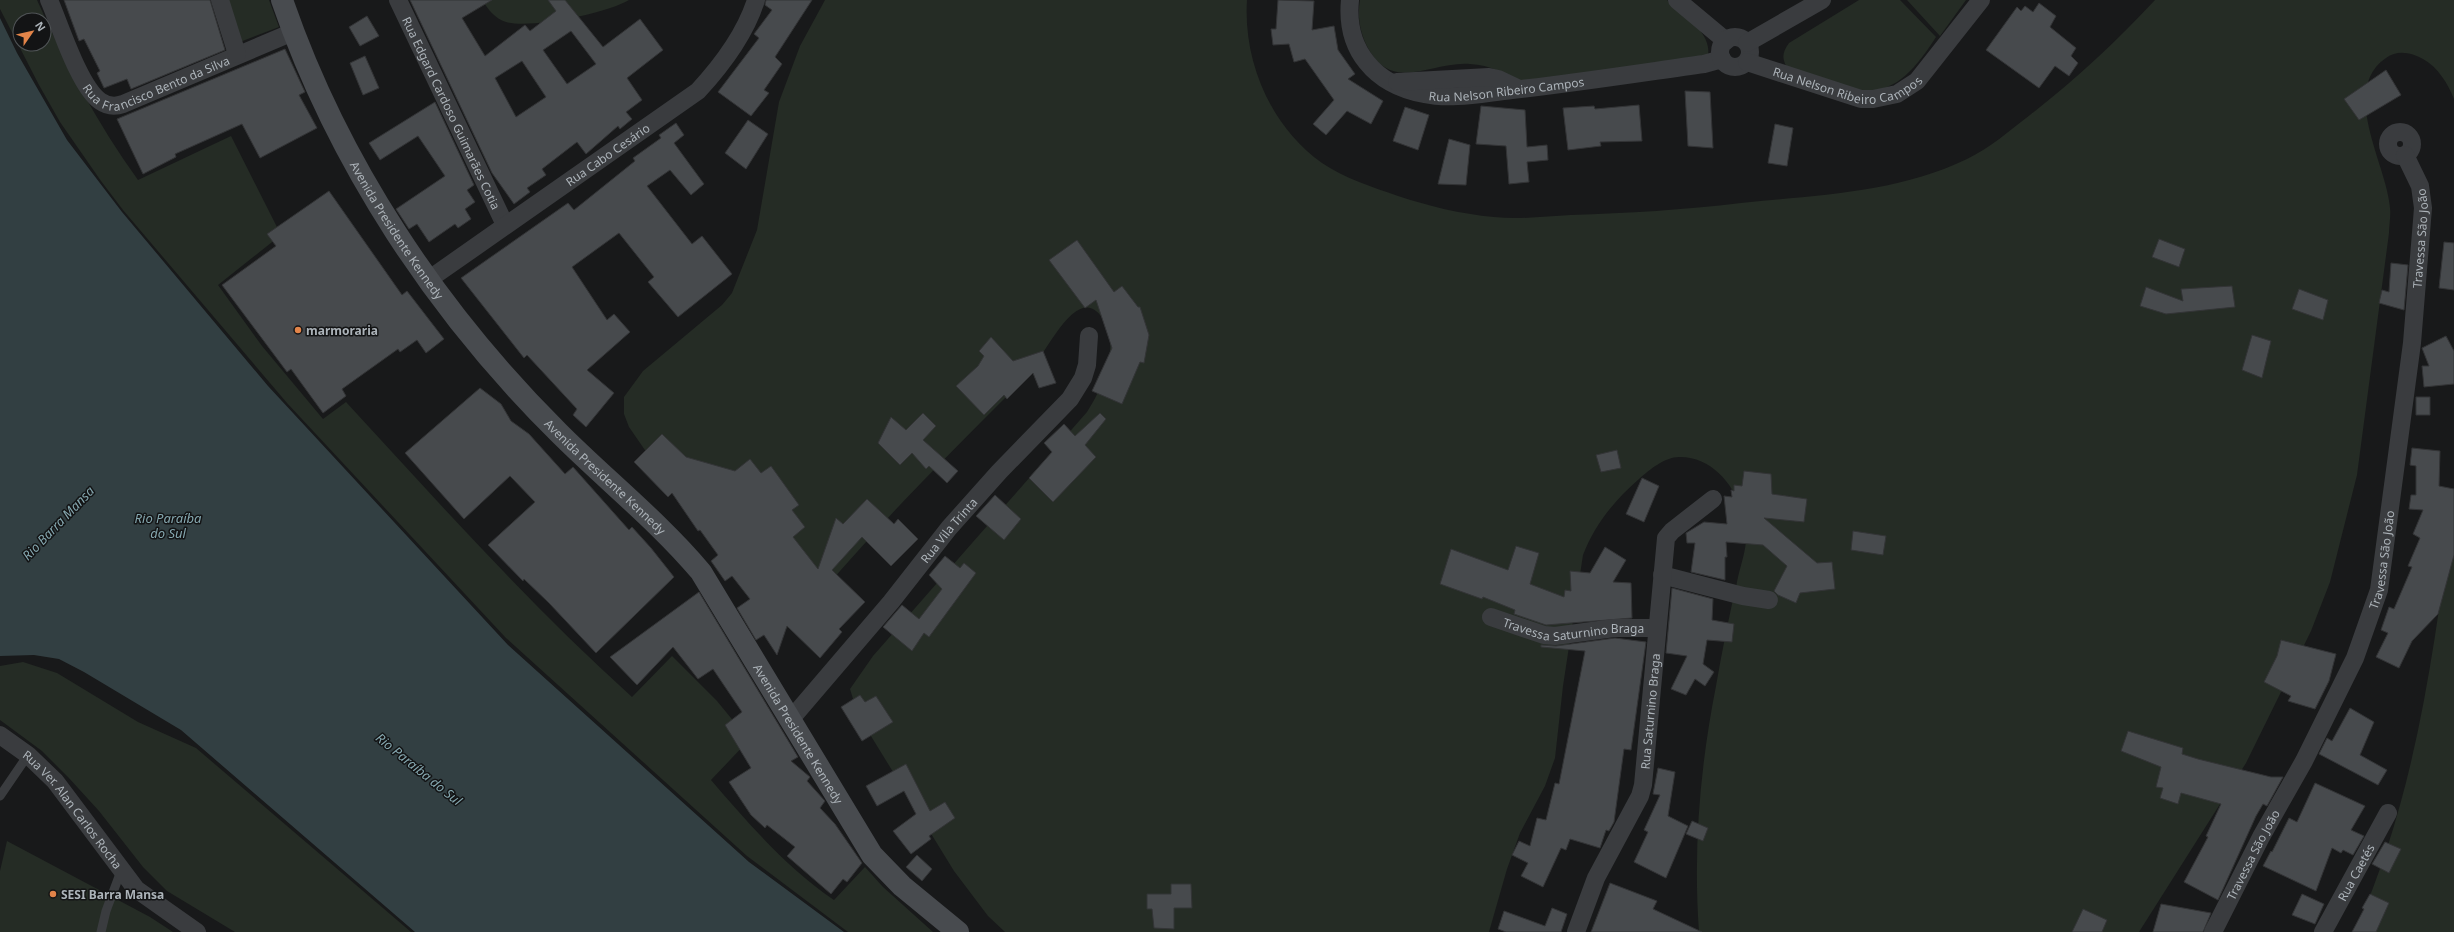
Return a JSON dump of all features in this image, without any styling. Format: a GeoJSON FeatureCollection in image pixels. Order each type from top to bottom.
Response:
{"type":"FeatureCollection","features":[{"type":"Feature","properties":{"kind":"main road","name":"Avenida Presidente Kennedy"},"geometry":{"type":"LineString","coordinates":[[282,0],[293,32],[322,98],[359,170],[395,232],[428,280],[492,362],[559,434],[657,525],[696,567],[718,599],[791,719],[835,796],[872,855],[902,886],[958,932]]}},
{"type":"Feature","properties":{"kind":"street","name":"Rua Francisco Bento da Silva"},"geometry":{"type":"LineString","coordinates":[[49,0],[84,79],[95,96],[108,105],[123,104],[293,32]]}},
{"type":"Feature","properties":{"kind":"street"},"geometry":{"type":"LineString","coordinates":[[220,0],[238,54]]}},
{"type":"Feature","properties":{"kind":"street","name":"Rua Edgard Cardoso Guimarães Cotia"},"geometry":{"type":"LineString","coordinates":[[398,0],[505,225]]}},
{"type":"Feature","properties":{"kind":"street","name":"Rua Cabo Cesário"},"geometry":{"type":"LineString","coordinates":[[428,280],[698,90],[713,75],[736,42],[756,0]]}},
{"type":"Feature","properties":{"kind":"street","name":"Rua Nelson Ribeiro Campos"},"geometry":{"type":"LineString","coordinates":[[1350,0],[1350,29],[1355,46],[1371,68],[1392,83],[1408,90],[1438,96],[1519,89],[1704,64],[1722,59]]}},
{"type":"Feature","properties":{"kind":"street"},"geometry":{"type":"LineString","coordinates":[[1677,0],[1726,41]]}},
{"type":"Feature","properties":{"kind":"street"},"geometry":{"type":"LineString","coordinates":[[1747,43],[1822,0]]}},
{"type":"Feature","properties":{"kind":"street","name":"Rua Nelson Ribeiro Campos"},"geometry":{"type":"LineString","coordinates":[[1747,62],[1861,99],[1887,97],[1908,88],[1917,81],[1980,0]]}},
{"type":"Feature","properties":{"kind":"street"},"geometry":{"type":"LineString","coordinates":[[1735,37],[1747,43],[1750,52],[1747,62],[1735,67],[1725,63],[1722,59],[1721,49],[1726,41],[1735,37]]}},
{"type":"Feature","properties":{"kind":"street","name":"Travessa São João"},"geometry":{"type":"LineString","coordinates":[[2213,932],[2261,837],[2304,761],[2355,658],[2371,619],[2379,590],[2412,343],[2423,208],[2420,186],[2405,155]]}},
{"type":"Feature","properties":{"kind":"street","name":"Rua Vila Trinta"},"geometry":{"type":"LineString","coordinates":[[791,719],[891,602],[950,528],[999,472],[1070,399],[1083,378],[1087,365],[1089,336]]}},
{"type":"Feature","properties":{"kind":"street","name":"Rua Saturnino Braga"},"geometry":{"type":"LineString","coordinates":[[1576,932],[1596,878],[1640,796],[1643,785],[1666,538],[1672,531],[1713,499]]}},
{"type":"Feature","properties":{"kind":"street"},"geometry":{"type":"LineString","coordinates":[[1662,575],[1728,593],[1768,600]]}},
{"type":"Feature","properties":{"kind":"street","name":"Travessa Saturnino Braga"},"geometry":{"type":"LineString","coordinates":[[1491,617],[1544,636],[1555,636],[1614,628],[1657,628]]}},
{"type":"Feature","properties":{"kind":"street","name":"Rua Ver. Alan Carlos Rocha"},"geometry":{"type":"LineString","coordinates":[[0,735],[28,755],[65,793],[121,872],[146,898],[197,932]]}},
{"type":"Feature","properties":{"kind":"street","name":"Rua Caetés"},"geometry":{"type":"LineString","coordinates":[[2323,932],[2388,813]]}},
{"type":"Feature","properties":{"kind":"lane"},"geometry":{"type":"LineString","coordinates":[[0,796],[28,755]]}},
{"type":"Feature","properties":{"kind":"lane"},"geometry":{"type":"LineString","coordinates":[[101,932],[106,911],[121,872]]}},
{"type":"Feature","properties":{"kind":"shaded area"},"geometry":{"type":"Polygon","coordinates":[[[0,0],[37,0],[43,12],[12,12],[12,32],[0,9],[0,0]]]}},
{"type":"Feature","properties":{"kind":"shaded area"},"geometry":{"type":"Polygon","coordinates":[[[224,0],[269,0],[279,27],[240,42],[224,0]]]}},
{"type":"Feature","properties":{"kind":"shaded area"},"geometry":{"type":"Polygon","coordinates":[[[482,0],[629,0],[619,5],[587,15],[550,22],[517,24],[498,19],[482,0]]]}},
{"type":"Feature","properties":{"kind":"shaded area"},"geometry":{"type":"Polygon","coordinates":[[[825,0],[1247,0],[1247,23],[1250,47],[1264,91],[1275,112],[1288,131],[1304,148],[1322,163],[1349,178],[1378,189],[1410,200],[1445,209],[1481,216],[1503,218],[1656,211],[1827,195],[1885,186],[1940,170],[1984,150],[2030,115],[2095,60],[2155,0],[2454,0],[2454,99],[2446,82],[2438,71],[2423,59],[2405,53],[2391,55],[2386,58],[2373,72],[2366,89],[2366,108],[2369,129],[2387,191],[2390,211],[2389,233],[2357,475],[2330,582],[2311,631],[2246,763],[2139,932],[1699,932],[1697,870],[1699,808],[1702,778],[1710,716],[1731,608],[1745,550],[1746,530],[1740,504],[1726,480],[1705,463],[1693,458],[1679,457],[1668,459],[1652,468],[1621,496],[1599,523],[1583,555],[1563,686],[1555,758],[1545,786],[1520,833],[1507,869],[1489,932],[1005,932],[988,916],[954,871],[858,715],[850,689],[873,656],[1087,412],[1099,391],[1108,365],[1110,339],[1107,327],[1101,316],[1093,309],[1083,308],[1068,318],[1026,377],[905,500],[790,628],[785,627],[658,469],[629,427],[624,414],[624,397],[643,371],[722,305],[732,293],[757,230],[779,102],[800,46],[825,0]]]}},
{"type":"Feature","properties":{"kind":"shaded area"},"geometry":{"type":"Polygon","coordinates":[[[1360,0],[1667,0],[1695,24],[1701,32],[1706,39],[1708,55],[1524,82],[1491,68],[1470,64],[1455,64],[1414,72],[1401,72],[1389,69],[1378,62],[1368,48],[1360,24],[1360,0]]]}},
{"type":"Feature","properties":{"kind":"shaded area"},"geometry":{"type":"Polygon","coordinates":[[[1859,0],[1900,0],[1936,37],[1919,61],[1903,77],[1888,87],[1872,90],[1855,90],[1789,71],[1783,57],[1789,43],[1859,0]]]}},
{"type":"Feature","properties":{"kind":"shaded area"},"geometry":{"type":"Polygon","coordinates":[[[1907,0],[1966,0],[1940,36],[1907,0]]]}},
{"type":"Feature","properties":{"kind":"shaded area"},"geometry":{"type":"Polygon","coordinates":[[[52,32],[70,70],[95,115],[138,180],[231,136],[281,235],[218,285],[262,346],[323,419],[346,402],[521,590],[632,697],[672,656],[717,701],[749,740],[711,780],[769,844],[800,874],[834,900],[865,867],[883,887],[933,932],[848,932],[747,856],[506,638],[287,403],[123,210],[60,122],[22,52],[52,52],[52,32]]]}},
{"type":"Feature","properties":{"kind":"shaded area"},"geometry":{"type":"Polygon","coordinates":[[[2454,499],[2454,932],[2355,932],[2376,879],[2394,827],[2408,773],[2430,665],[2454,499]]]}},
{"type":"Feature","properties":{"kind":"shaded area"},"geometry":{"type":"Polygon","coordinates":[[[23,662],[57,673],[138,722],[196,748],[411,932],[235,932],[167,891],[143,867],[99,811],[68,777],[42,751],[0,720],[0,666],[23,662]]]}},
{"type":"Feature","properties":{"kind":"shaded area","name":"SESI Barra Mansa"},"geometry":{"type":"Polygon","coordinates":[[[7,841],[150,917],[173,932],[0,932],[0,871],[7,841]]]}},
{"type":"Feature","properties":{"kind":"water","name":"Rio Paraíba do Sul"},"geometry":{"type":"Polygon","coordinates":[[[0,18],[12,43],[12,52],[17,52],[67,140],[122,212],[268,386],[508,645],[749,862],[844,932],[415,932],[181,730],[84,672],[59,659],[34,655],[0,656],[0,18]]]}},
{"type":"Feature","properties":{"kind":"building"},"geometry":{"type":"Polygon","coordinates":[[[64,0],[210,0],[225,50],[131,89],[127,79],[104,88],[97,73],[100,71],[84,39],[79,41],[64,0]]]}},
{"type":"Feature","properties":{"kind":"building"},"geometry":{"type":"Polygon","coordinates":[[[410,0],[492,0],[462,18],[485,56],[525,25],[530,31],[556,11],[548,0],[565,0],[603,47],[640,19],[663,50],[627,78],[642,100],[626,112],[632,119],[620,129],[618,126],[586,154],[577,142],[542,169],[546,175],[527,188],[530,192],[514,204],[492,173],[410,0]],[[571,31],[543,50],[567,84],[596,64],[571,31]],[[522,61],[495,78],[516,117],[546,97],[522,61]]]}},
{"type":"Feature","properties":{"kind":"building"},"geometry":{"type":"Polygon","coordinates":[[[766,0],[812,0],[775,57],[782,64],[764,90],[769,93],[751,116],[718,92],[759,38],[754,34],[772,10],[765,5],[766,0]]]}},
{"type":"Feature","properties":{"kind":"building"},"geometry":{"type":"Polygon","coordinates":[[[1278,0],[1314,1],[1312,30],[1334,26],[1338,50],[1355,74],[1348,79],[1383,101],[1371,124],[1347,111],[1326,135],[1313,124],[1334,100],[1305,59],[1294,62],[1289,44],[1273,45],[1271,29],[1276,29],[1278,0]]]}},
{"type":"Feature","properties":{"kind":"building"},"geometry":{"type":"Polygon","coordinates":[[[2039,3],[2056,16],[2050,27],[2076,48],[2071,56],[2078,63],[2069,76],[2055,66],[2039,88],[1986,50],[2017,7],[2021,11],[2025,6],[2033,12],[2039,3]]]}},
{"type":"Feature","properties":{"kind":"building"},"geometry":{"type":"Polygon","coordinates":[[[367,16],[379,36],[360,46],[349,27],[367,16]]]}},
{"type":"Feature","properties":{"kind":"building"},"geometry":{"type":"Polygon","coordinates":[[[285,49],[305,92],[299,95],[317,128],[260,158],[242,124],[175,154],[176,157],[143,174],[117,119],[285,49]]]}},
{"type":"Feature","properties":{"kind":"building"},"geometry":{"type":"Polygon","coordinates":[[[365,56],[379,88],[363,95],[350,63],[365,56]]]}},
{"type":"Feature","properties":{"kind":"building"},"geometry":{"type":"Polygon","coordinates":[[[2386,70],[2401,95],[2359,120],[2344,99],[2386,70]]]}},
{"type":"Feature","properties":{"kind":"building"},"geometry":{"type":"Polygon","coordinates":[[[1685,91],[1710,92],[1713,148],[1688,146],[1685,91]]]}},
{"type":"Feature","properties":{"kind":"building"},"geometry":{"type":"Polygon","coordinates":[[[435,102],[474,185],[467,190],[475,202],[465,209],[471,219],[458,228],[455,224],[429,242],[417,224],[409,229],[396,209],[445,176],[418,136],[380,160],[369,143],[435,102]]]}},
{"type":"Feature","properties":{"kind":"building"},"geometry":{"type":"Polygon","coordinates":[[[1639,105],[1642,141],[1600,142],[1601,146],[1568,150],[1563,108],[1594,106],[1595,109],[1639,105]]]}},
{"type":"Feature","properties":{"kind":"building"},"geometry":{"type":"Polygon","coordinates":[[[1481,106],[1525,110],[1527,147],[1547,145],[1548,160],[1527,162],[1529,182],[1509,184],[1506,146],[1476,144],[1481,106]]]}},
{"type":"Feature","properties":{"kind":"building"},"geometry":{"type":"Polygon","coordinates":[[[1405,107],[1429,115],[1418,150],[1393,141],[1405,107]]]}},
{"type":"Feature","properties":{"kind":"building"},"geometry":{"type":"Polygon","coordinates":[[[748,120],[768,134],[746,169],[725,153],[748,120]]]}},
{"type":"Feature","properties":{"kind":"building"},"geometry":{"type":"Polygon","coordinates":[[[676,123],[684,135],[674,143],[704,184],[691,195],[670,170],[647,186],[692,244],[702,236],[732,274],[678,317],[648,282],[654,277],[619,233],[572,267],[607,320],[614,314],[630,332],[587,370],[614,393],[586,427],[573,415],[577,409],[527,355],[524,358],[461,278],[568,203],[574,210],[635,161],[633,158],[661,138],[659,135],[676,123]]]}},
{"type":"Feature","properties":{"kind":"building"},"geometry":{"type":"Polygon","coordinates":[[[1775,124],[1793,128],[1787,166],[1768,163],[1775,124]]]}},
{"type":"Feature","properties":{"kind":"building"},"geometry":{"type":"Polygon","coordinates":[[[1449,139],[1470,145],[1466,185],[1438,184],[1449,139]]]}},
{"type":"Feature","properties":{"kind":"building","name":"marmoraria"},"geometry":{"type":"Polygon","coordinates":[[[329,191],[402,295],[407,291],[444,339],[426,353],[417,340],[400,352],[398,349],[342,389],[346,396],[323,413],[291,369],[287,372],[222,285],[276,246],[267,234],[329,191]]]}},
{"type":"Feature","properties":{"kind":"building"},"geometry":{"type":"Polygon","coordinates":[[[2159,239],[2185,249],[2179,267],[2152,257],[2159,239]]]}},
{"type":"Feature","properties":{"kind":"building"},"geometry":{"type":"Polygon","coordinates":[[[1077,240],[1114,292],[1122,286],[1138,307],[1140,307],[1149,335],[1144,363],[1140,362],[1122,404],[1092,391],[1112,348],[1096,300],[1085,308],[1049,260],[1077,240]]]}},
{"type":"Feature","properties":{"kind":"building"},"geometry":{"type":"Polygon","coordinates":[[[2444,242],[2454,243],[2454,290],[2439,288],[2444,242]]]}},
{"type":"Feature","properties":{"kind":"building"},"geometry":{"type":"Polygon","coordinates":[[[2391,263],[2408,265],[2404,310],[2379,303],[2382,290],[2389,292],[2391,263]]]}},
{"type":"Feature","properties":{"kind":"building"},"geometry":{"type":"Polygon","coordinates":[[[2232,286],[2235,307],[2166,314],[2140,306],[2146,287],[2183,301],[2181,289],[2232,286]]]}},
{"type":"Feature","properties":{"kind":"building"},"geometry":{"type":"Polygon","coordinates":[[[2299,289],[2328,300],[2323,320],[2292,309],[2299,289]]]}},
{"type":"Feature","properties":{"kind":"building"},"geometry":{"type":"Polygon","coordinates":[[[2252,335],[2271,341],[2262,378],[2242,370],[2252,335]]]}},
{"type":"Feature","properties":{"kind":"building"},"geometry":{"type":"Polygon","coordinates":[[[2446,336],[2454,351],[2454,384],[2424,387],[2422,366],[2429,366],[2422,348],[2446,336]]]}},
{"type":"Feature","properties":{"kind":"building"},"geometry":{"type":"Polygon","coordinates":[[[991,337],[1013,361],[1043,351],[1056,383],[1039,388],[1033,373],[1007,399],[1004,395],[984,415],[956,386],[978,366],[984,356],[979,351],[991,337]]]}},
{"type":"Feature","properties":{"kind":"building"},"geometry":{"type":"Polygon","coordinates":[[[480,388],[501,404],[511,421],[529,434],[565,474],[573,467],[629,530],[632,527],[674,577],[596,653],[549,603],[524,579],[523,581],[488,545],[535,502],[510,476],[464,519],[405,453],[480,388]]]}},
{"type":"Feature","properties":{"kind":"building"},"geometry":{"type":"Polygon","coordinates":[[[2416,397],[2430,397],[2430,415],[2416,415],[2416,397]]]}},
{"type":"Feature","properties":{"kind":"building"},"geometry":{"type":"Polygon","coordinates":[[[923,413],[936,426],[923,440],[958,471],[947,483],[929,466],[926,469],[912,453],[900,465],[878,443],[891,417],[906,430],[923,413]]]}},
{"type":"Feature","properties":{"kind":"building"},"geometry":{"type":"Polygon","coordinates":[[[1100,413],[1106,419],[1085,445],[1096,457],[1053,502],[1029,478],[1052,452],[1044,443],[1064,424],[1075,436],[1100,413]]]}},
{"type":"Feature","properties":{"kind":"building"},"geometry":{"type":"Polygon","coordinates":[[[662,434],[686,457],[735,471],[750,459],[761,473],[771,466],[799,505],[792,510],[805,527],[793,537],[818,569],[836,518],[843,524],[867,499],[894,524],[898,519],[918,539],[891,566],[862,537],[832,570],[865,602],[839,629],[842,632],[820,658],[787,626],[777,655],[764,635],[756,640],[737,608],[750,599],[732,576],[725,581],[711,561],[718,555],[700,530],[698,531],[672,493],[668,497],[634,462],[662,434]]]}},
{"type":"Feature","properties":{"kind":"building"},"geometry":{"type":"Polygon","coordinates":[[[2412,448],[2440,451],[2439,486],[2454,489],[2454,555],[2438,614],[2412,641],[2399,668],[2376,657],[2388,633],[2381,630],[2389,607],[2394,609],[2412,567],[2408,566],[2420,538],[2413,534],[2423,510],[2409,509],[2411,495],[2416,495],[2416,466],[2410,465],[2412,448]]]}},
{"type":"Feature","properties":{"kind":"building"},"geometry":{"type":"Polygon","coordinates":[[[1617,450],[1621,468],[1601,472],[1596,455],[1617,450]]]}},
{"type":"Feature","properties":{"kind":"building"},"geometry":{"type":"Polygon","coordinates":[[[1744,471],[1771,474],[1772,494],[1807,499],[1804,522],[1764,518],[1817,563],[1832,562],[1835,589],[1800,593],[1796,603],[1778,595],[1774,591],[1787,566],[1763,545],[1726,542],[1727,557],[1725,557],[1725,580],[1691,572],[1695,543],[1687,543],[1686,533],[1704,522],[1727,524],[1724,496],[1732,497],[1731,490],[1734,491],[1734,485],[1742,486],[1744,471]]]}},
{"type":"Feature","properties":{"kind":"building"},"geometry":{"type":"Polygon","coordinates":[[[1642,478],[1659,486],[1644,522],[1626,514],[1642,478]]]}},
{"type":"Feature","properties":{"kind":"building"},"geometry":{"type":"Polygon","coordinates":[[[995,495],[1021,519],[1004,540],[976,516],[995,495]]]}},
{"type":"Feature","properties":{"kind":"building"},"geometry":{"type":"Polygon","coordinates":[[[1853,531],[1886,536],[1883,555],[1851,550],[1853,531]]]}},
{"type":"Feature","properties":{"kind":"building"},"geometry":{"type":"Polygon","coordinates":[[[1516,546],[1539,553],[1530,584],[1564,597],[1565,590],[1571,591],[1570,571],[1590,573],[1605,547],[1626,560],[1613,582],[1631,583],[1632,618],[1546,625],[1514,614],[1515,610],[1483,597],[1482,599],[1440,584],[1451,549],[1508,570],[1516,546]]]}},
{"type":"Feature","properties":{"kind":"building"},"geometry":{"type":"Polygon","coordinates":[[[945,556],[960,568],[964,563],[976,573],[929,637],[924,633],[912,651],[883,627],[902,605],[919,619],[942,589],[929,575],[945,556]]]}},
{"type":"Feature","properties":{"kind":"building"},"geometry":{"type":"Polygon","coordinates":[[[1672,588],[1713,599],[1712,620],[1734,624],[1732,642],[1707,640],[1703,664],[1714,672],[1705,686],[1695,679],[1686,695],[1671,689],[1687,656],[1666,653],[1672,588]]]}},
{"type":"Feature","properties":{"kind":"building"},"geometry":{"type":"Polygon","coordinates":[[[699,592],[798,757],[791,761],[810,777],[807,781],[825,801],[820,808],[835,824],[862,863],[847,882],[843,879],[831,894],[787,856],[795,847],[767,825],[765,828],[751,815],[729,782],[751,768],[725,725],[742,712],[713,669],[698,679],[673,647],[637,685],[610,657],[699,592]]]}},
{"type":"Feature","properties":{"kind":"building"},"geometry":{"type":"Polygon","coordinates":[[[1615,638],[1646,642],[1631,750],[1624,749],[1614,822],[1609,831],[1606,830],[1600,848],[1570,839],[1566,850],[1561,848],[1543,887],[1521,876],[1528,863],[1512,855],[1519,841],[1530,846],[1537,818],[1546,820],[1555,783],[1559,784],[1585,651],[1541,647],[1541,645],[1556,646],[1615,638]]]}},
{"type":"Feature","properties":{"kind":"building"},"geometry":{"type":"Polygon","coordinates":[[[2281,640],[2336,654],[2329,681],[2315,709],[2288,701],[2291,696],[2264,682],[2277,656],[2281,640]]]}},
{"type":"Feature","properties":{"kind":"building"},"geometry":{"type":"Polygon","coordinates":[[[860,695],[865,702],[876,696],[893,722],[862,741],[841,707],[860,695]]]}},
{"type":"Feature","properties":{"kind":"building"},"geometry":{"type":"Polygon","coordinates":[[[2350,708],[2374,722],[2360,755],[2387,770],[2378,785],[2319,754],[2327,738],[2332,741],[2350,708]]]}},
{"type":"Feature","properties":{"kind":"building"},"geometry":{"type":"Polygon","coordinates":[[[2128,731],[2183,748],[2182,754],[2198,759],[2271,777],[2283,777],[2267,806],[2263,804],[2256,816],[2218,900],[2184,882],[2208,837],[2206,836],[2221,804],[2181,793],[2178,804],[2160,798],[2163,788],[2156,787],[2161,767],[2121,751],[2128,731]]]}},
{"type":"Feature","properties":{"kind":"building"},"geometry":{"type":"Polygon","coordinates":[[[906,764],[930,811],[945,802],[955,818],[929,836],[931,839],[911,854],[893,831],[916,814],[904,791],[877,806],[866,786],[906,764]]]}},
{"type":"Feature","properties":{"kind":"building"},"geometry":{"type":"Polygon","coordinates":[[[1658,768],[1675,772],[1668,816],[1688,826],[1666,878],[1634,862],[1648,832],[1644,830],[1660,795],[1653,794],[1658,768]]]}},
{"type":"Feature","properties":{"kind":"building"},"geometry":{"type":"Polygon","coordinates":[[[2315,783],[2365,806],[2351,830],[2364,836],[2353,855],[2343,850],[2341,853],[2332,848],[2316,891],[2263,866],[2271,851],[2272,852],[2289,818],[2297,822],[2315,783]]]}},
{"type":"Feature","properties":{"kind":"building"},"geometry":{"type":"Polygon","coordinates":[[[1692,821],[1708,828],[1703,841],[1686,834],[1692,821]]]}},
{"type":"Feature","properties":{"kind":"building"},"geometry":{"type":"Polygon","coordinates":[[[2385,842],[2401,849],[2389,873],[2372,864],[2385,842]]]}},
{"type":"Feature","properties":{"kind":"building"},"geometry":{"type":"Polygon","coordinates":[[[917,855],[932,869],[922,881],[906,867],[917,855]]]}},
{"type":"Feature","properties":{"kind":"building"},"geometry":{"type":"Polygon","coordinates":[[[1610,883],[1657,901],[1653,909],[1702,932],[1591,932],[1610,883]]]}},
{"type":"Feature","properties":{"kind":"building"},"geometry":{"type":"Polygon","coordinates":[[[1171,884],[1191,884],[1192,908],[1174,908],[1174,929],[1154,928],[1152,909],[1147,909],[1147,894],[1171,894],[1171,884]]]}},
{"type":"Feature","properties":{"kind":"building"},"geometry":{"type":"Polygon","coordinates":[[[2302,894],[2324,904],[2315,924],[2292,915],[2302,894]]]}},
{"type":"Feature","properties":{"kind":"building"},"geometry":{"type":"Polygon","coordinates":[[[2370,894],[2389,903],[2376,932],[2352,932],[2364,909],[2362,908],[2370,894]]]}},
{"type":"Feature","properties":{"kind":"building"},"geometry":{"type":"Polygon","coordinates":[[[2161,904],[2211,913],[2203,932],[2153,932],[2161,904]]]}},
{"type":"Feature","properties":{"kind":"building"},"geometry":{"type":"Polygon","coordinates":[[[1552,908],[1567,914],[1561,932],[1506,932],[1498,929],[1504,911],[1545,926],[1552,908]]]}},
{"type":"Feature","properties":{"kind":"building"},"geometry":{"type":"Polygon","coordinates":[[[2083,909],[2107,920],[2102,932],[2072,932],[2083,909]]]}},
{"type":"Feature","properties":{"kind":"place","name":"marmoraria"},"geometry":{"type":"Point","coordinates":[298,330]}},
{"type":"Feature","properties":{"kind":"place","name":"SESI Barra Mansa"},"geometry":{"type":"Point","coordinates":[53,894]}},
{"type":"Feature","properties":{"kind":"water label","name":"Rio Barra Mansa"},"geometry":{"type":"Point","coordinates":[58,523]}}]}
